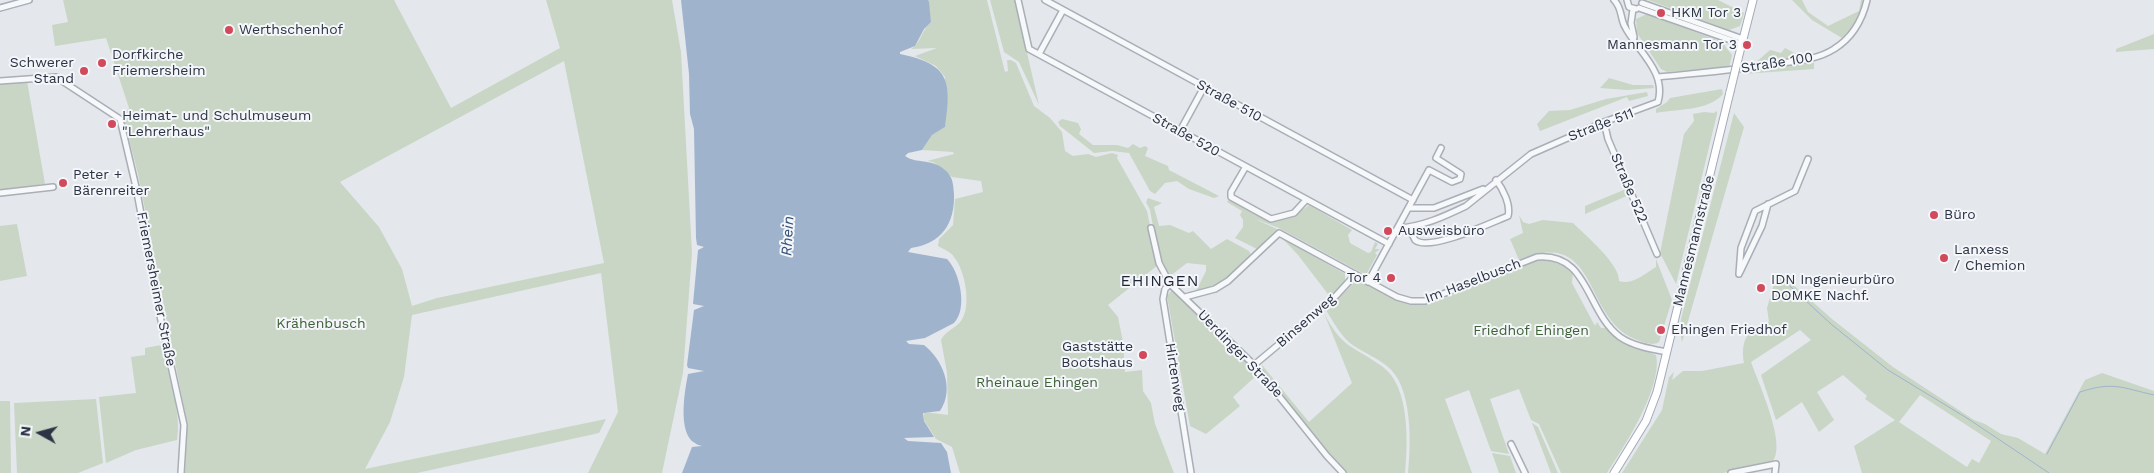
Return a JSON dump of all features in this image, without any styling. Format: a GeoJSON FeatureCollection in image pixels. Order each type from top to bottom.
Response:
{"type":"FeatureCollection","features":[{"type":"Feature","properties":{"kind":"main road","name":"Mannesmannstraße"},"geometry":{"type":"LineString","coordinates":[[1614,473],[1646,420],[1657,392],[1753,0]]}},
{"type":"Feature","properties":{"kind":"street"},"geometry":{"type":"LineString","coordinates":[[0,8],[29,0]]}},
{"type":"Feature","properties":{"kind":"street","name":"Straße 520"},"geometry":{"type":"LineString","coordinates":[[1018,0],[1027,46],[1039,54],[1245,168],[1389,244]]}},
{"type":"Feature","properties":{"kind":"street","name":"Straße 510"},"geometry":{"type":"LineString","coordinates":[[1045,0],[1413,200]]}},
{"type":"Feature","properties":{"kind":"street"},"geometry":{"type":"LineString","coordinates":[[1614,0],[1621,10],[1625,25],[1658,77]]}},
{"type":"Feature","properties":{"kind":"street"},"geometry":{"type":"LineString","coordinates":[[1627,0],[1628,5],[1639,5],[1742,41]]}},
{"type":"Feature","properties":{"kind":"street","name":"Straße 100"},"geometry":{"type":"LineString","coordinates":[[1658,77],[1727,71],[1804,60],[1826,54],[1848,38],[1860,22],[1866,0]]}},
{"type":"Feature","properties":{"kind":"street"},"geometry":{"type":"LineString","coordinates":[[1635,40],[1631,23],[1639,5]]}},
{"type":"Feature","properties":{"kind":"street"},"geometry":{"type":"LineString","coordinates":[[1039,54],[1062,10]]}},
{"type":"Feature","properties":{"kind":"street","name":"Friemersheimer Straße"},"geometry":{"type":"LineString","coordinates":[[0,81],[56,77],[120,119],[136,187],[160,316],[184,425],[181,473]]}},
{"type":"Feature","properties":{"kind":"street","name":"Straße 511"},"geometry":{"type":"LineString","coordinates":[[1398,228],[1410,228],[1466,206],[1496,180],[1531,154],[1604,122],[1656,105],[1660,94],[1658,77]]}},
{"type":"Feature","properties":{"kind":"street"},"geometry":{"type":"LineString","coordinates":[[1180,131],[1204,87]]}},
{"type":"Feature","properties":{"kind":"street","name":"Straße 522"},"geometry":{"type":"LineString","coordinates":[[1604,122],[1608,139],[1657,254]]}},
{"type":"Feature","properties":{"kind":"street"},"geometry":{"type":"LineString","coordinates":[[1368,282],[1429,170],[1452,182],[1460,179],[1458,170],[1436,158],[1441,148]]}},
{"type":"Feature","properties":{"kind":"street"},"geometry":{"type":"LineString","coordinates":[[1768,204],[1750,254],[1739,274],[1741,248],[1755,211],[1768,204],[1796,191],[1808,159]]}},
{"type":"Feature","properties":{"kind":"street"},"geometry":{"type":"LineString","coordinates":[[1245,168],[1231,192],[1231,197],[1271,219],[1294,213],[1306,200]]}},
{"type":"Feature","properties":{"kind":"street"},"geometry":{"type":"LineString","coordinates":[[1410,228],[1415,240],[1428,244],[1465,233],[1508,216],[1509,212],[1502,188],[1496,180]]}},
{"type":"Feature","properties":{"kind":"street"},"geometry":{"type":"LineString","coordinates":[[0,194],[53,187]]}},
{"type":"Feature","properties":{"kind":"street","name":"Straße 511"},"geometry":{"type":"LineString","coordinates":[[1410,208],[1434,208],[1486,188]]}},
{"type":"Feature","properties":{"kind":"street","name":"Uerdinger Straße"},"geometry":{"type":"LineString","coordinates":[[1151,228],[1159,263],[1170,284],[1254,365],[1343,473]]}},
{"type":"Feature","properties":{"kind":"street","name":"Im Haselbusch"},"geometry":{"type":"LineString","coordinates":[[1185,297],[1215,289],[1228,281],[1279,233],[1397,297],[1411,301],[1425,301],[1537,257],[1550,256],[1562,259],[1576,271],[1606,323],[1620,337],[1636,345],[1667,352]]}},
{"type":"Feature","properties":{"kind":"street","name":"Binsenweg"},"geometry":{"type":"LineString","coordinates":[[1254,365],[1332,300],[1355,274]]}},
{"type":"Feature","properties":{"kind":"street","name":"Hirtenweg"},"geometry":{"type":"LineString","coordinates":[[1170,284],[1165,289],[1163,299],[1191,473]]}},
{"type":"Feature","properties":{"kind":"street"},"geometry":{"type":"LineString","coordinates":[[1511,444],[1524,473]]}},
{"type":"Feature","properties":{"kind":"street"},"geometry":{"type":"LineString","coordinates":[[1731,473],[1776,464],[1775,473]]}},
{"type":"Feature","properties":{"kind":"green space","name":"Krähenbusch"},"geometry":{"type":"Polygon","coordinates":[[[63,0],[394,0],[451,108],[560,48],[546,0],[672,0],[681,52],[692,253],[683,373],[662,473],[588,473],[618,412],[601,273],[412,315],[404,377],[390,422],[365,469],[606,419],[599,433],[417,473],[185,473],[187,423],[138,174],[123,116],[129,108],[106,38],[55,46],[52,25],[68,22],[63,0]],[[564,61],[340,182],[379,227],[402,269],[412,306],[437,298],[604,263],[564,61]]]}},
{"type":"Feature","properties":{"kind":"green space","name":"Rheinaue Ehingen"},"geometry":{"type":"Polygon","coordinates":[[[928,0],[987,0],[1005,72],[1008,71],[1007,60],[1016,63],[1034,106],[1050,118],[1062,132],[1065,151],[1073,156],[1088,154],[1096,157],[1112,153],[1118,155],[1117,158],[1147,211],[1158,265],[1108,305],[1118,317],[1123,342],[1125,372],[1142,370],[1143,391],[1151,403],[1155,424],[1174,473],[960,473],[952,447],[936,439],[924,420],[924,412],[948,415],[947,373],[941,340],[945,334],[961,321],[967,298],[964,279],[958,263],[953,255],[938,246],[939,239],[953,225],[955,199],[983,192],[981,181],[952,177],[933,162],[927,161],[954,154],[953,152],[922,150],[932,135],[945,127],[945,77],[936,66],[915,56],[937,48],[911,49],[931,22],[928,0]]]}},
{"type":"Feature","properties":{"kind":"green space"},"geometry":{"type":"Polygon","coordinates":[[[990,0],[1015,0],[1039,105],[1019,62],[1004,52],[990,0]]]}},
{"type":"Feature","properties":{"kind":"green space"},"geometry":{"type":"Polygon","coordinates":[[[1648,0],[1718,0],[1744,13],[1740,26],[1729,30],[1648,0]]]}},
{"type":"Feature","properties":{"kind":"green space"},"geometry":{"type":"Polygon","coordinates":[[[1792,0],[1802,0],[1808,12],[1828,26],[1859,11],[1861,0],[1864,0],[1854,26],[1842,38],[1812,20],[1792,0]]]}},
{"type":"Feature","properties":{"kind":"green space"},"geometry":{"type":"Polygon","coordinates":[[[1647,14],[1725,43],[1725,46],[1732,55],[1729,68],[1667,72],[1661,69],[1637,33],[1636,19],[1647,14]]]}},
{"type":"Feature","properties":{"kind":"green space"},"geometry":{"type":"Polygon","coordinates":[[[2154,34],[2154,49],[2116,52],[2116,49],[2154,34]]]}},
{"type":"Feature","properties":{"kind":"green space"},"geometry":{"type":"Polygon","coordinates":[[[1785,48],[1800,56],[1755,63],[1770,50],[1781,53],[1785,48]]]}},
{"type":"Feature","properties":{"kind":"green space"},"geometry":{"type":"Polygon","coordinates":[[[1814,63],[1814,69],[1743,74],[1744,72],[1814,63]]]}},
{"type":"Feature","properties":{"kind":"green space"},"geometry":{"type":"Polygon","coordinates":[[[1609,78],[1633,85],[1653,85],[1654,88],[1627,90],[1600,88],[1609,78]]]}},
{"type":"Feature","properties":{"kind":"green space"},"geometry":{"type":"Polygon","coordinates":[[[27,81],[45,184],[0,190],[0,84],[27,81]]]}},
{"type":"Feature","properties":{"kind":"green space"},"geometry":{"type":"Polygon","coordinates":[[[1722,89],[1723,94],[1709,104],[1656,113],[1656,109],[1670,98],[1722,89]]]}},
{"type":"Feature","properties":{"kind":"green space"},"geometry":{"type":"Polygon","coordinates":[[[1647,92],[1648,96],[1629,101],[1627,97],[1540,131],[1537,124],[1549,111],[1570,110],[1606,99],[1647,92]]]}},
{"type":"Feature","properties":{"kind":"green space"},"geometry":{"type":"Polygon","coordinates":[[[1717,111],[1676,284],[1660,253],[1684,134],[1694,121],[1693,114],[1714,113],[1717,111]]]}},
{"type":"Feature","properties":{"kind":"green space"},"geometry":{"type":"Polygon","coordinates":[[[1734,113],[1744,127],[1682,342],[1680,331],[1681,319],[1734,113]]]}},
{"type":"Feature","properties":{"kind":"green space"},"geometry":{"type":"Polygon","coordinates":[[[1062,119],[1078,123],[1081,129],[1079,134],[1093,145],[1117,145],[1128,148],[1133,144],[1140,148],[1145,146],[1148,148],[1145,156],[1168,166],[1169,170],[1219,196],[1214,198],[1189,189],[1177,181],[1165,183],[1155,194],[1150,191],[1129,153],[1112,151],[1094,153],[1060,126],[1058,122],[1062,119]]]}},
{"type":"Feature","properties":{"kind":"green space"},"geometry":{"type":"Polygon","coordinates":[[[1626,189],[1629,195],[1585,214],[1585,206],[1626,189]]]}},
{"type":"Feature","properties":{"kind":"green space"},"geometry":{"type":"Polygon","coordinates":[[[1148,198],[1162,203],[1154,207],[1159,226],[1170,225],[1189,233],[1193,231],[1211,249],[1227,239],[1249,251],[1251,255],[1239,268],[1220,282],[1196,291],[1206,271],[1206,265],[1187,263],[1170,276],[1159,259],[1150,210],[1146,202],[1148,198]]]}},
{"type":"Feature","properties":{"kind":"green space"},"geometry":{"type":"Polygon","coordinates":[[[1230,198],[1273,221],[1294,216],[1309,205],[1352,230],[1348,235],[1350,243],[1368,253],[1371,252],[1375,242],[1378,244],[1375,249],[1380,249],[1375,253],[1377,255],[1367,273],[1364,274],[1279,228],[1253,218],[1277,229],[1257,249],[1235,238],[1243,227],[1243,220],[1240,215],[1242,211],[1227,202],[1230,198]]]}},
{"type":"Feature","properties":{"kind":"green space"},"geometry":{"type":"Polygon","coordinates":[[[1519,215],[1523,222],[1529,224],[1543,220],[1573,223],[1608,258],[1618,274],[1619,281],[1628,282],[1643,275],[1656,267],[1656,259],[1672,300],[1659,342],[1651,344],[1643,342],[1619,329],[1606,314],[1588,279],[1578,265],[1564,255],[1545,253],[1519,260],[1510,239],[1523,233],[1519,215]]]}},
{"type":"Feature","properties":{"kind":"green space"},"geometry":{"type":"Polygon","coordinates":[[[17,224],[27,276],[0,281],[0,226],[17,224]]]}},
{"type":"Feature","properties":{"kind":"green space"},"geometry":{"type":"Polygon","coordinates":[[[1282,238],[1345,274],[1345,283],[1331,298],[1298,255],[1282,238]]]}},
{"type":"Feature","properties":{"kind":"green space","name":"Friedhof Ehingen"},"geometry":{"type":"Polygon","coordinates":[[[1540,259],[1558,262],[1573,272],[1572,283],[1595,326],[1597,322],[1601,328],[1606,328],[1622,342],[1656,355],[1657,368],[1648,400],[1623,448],[1607,473],[1561,473],[1539,424],[1531,420],[1519,389],[1490,399],[1509,454],[1491,451],[1469,390],[1445,399],[1472,473],[1408,473],[1410,432],[1402,387],[1387,366],[1354,346],[1345,338],[1326,310],[1356,281],[1363,282],[1399,300],[1417,304],[1427,303],[1438,301],[1540,259]]]}},
{"type":"Feature","properties":{"kind":"green space"},"geometry":{"type":"Polygon","coordinates":[[[1780,273],[1832,319],[1893,367],[1974,420],[1985,424],[2001,434],[2018,438],[2045,454],[2085,380],[2102,373],[2154,391],[2154,473],[1862,473],[1854,446],[1895,420],[1865,399],[1867,396],[1843,375],[1817,392],[1834,420],[1819,432],[1802,402],[1776,420],[1761,375],[1811,340],[1800,330],[1751,362],[1765,398],[1774,429],[1776,454],[1772,462],[1723,473],[1622,473],[1662,410],[1669,377],[1674,372],[1672,380],[1683,371],[1702,371],[1744,363],[1743,348],[1747,336],[1756,328],[1769,322],[1767,308],[1776,277],[1780,273]],[[1920,395],[1899,422],[1967,467],[1972,459],[1979,463],[1991,441],[1920,395]]]}},
{"type":"Feature","properties":{"kind":"green space"},"geometry":{"type":"Polygon","coordinates":[[[1171,291],[1175,292],[1258,374],[1233,397],[1240,406],[1206,434],[1190,426],[1167,296],[1171,291]]]}},
{"type":"Feature","properties":{"kind":"green space"},"geometry":{"type":"Polygon","coordinates":[[[1324,313],[1343,341],[1383,367],[1392,376],[1403,401],[1407,447],[1405,473],[1345,473],[1262,370],[1262,365],[1309,422],[1352,383],[1324,313]]]}},
{"type":"Feature","properties":{"kind":"green space"},"geometry":{"type":"Polygon","coordinates":[[[161,345],[176,405],[178,418],[177,440],[136,450],[106,463],[99,397],[136,393],[131,357],[145,355],[145,348],[161,345]]]}},
{"type":"Feature","properties":{"kind":"green space"},"geometry":{"type":"Polygon","coordinates":[[[96,399],[103,463],[78,473],[17,473],[14,403],[96,399]]]}},
{"type":"Feature","properties":{"kind":"green space"},"geometry":{"type":"Polygon","coordinates":[[[0,401],[10,401],[11,473],[0,473],[0,401]]]}},
{"type":"Feature","properties":{"kind":"green space"},"geometry":{"type":"Polygon","coordinates":[[[1532,423],[1538,427],[1558,473],[1551,473],[1532,423]]]}},
{"type":"Feature","properties":{"kind":"green space"},"geometry":{"type":"Polygon","coordinates":[[[1492,453],[1510,456],[1516,473],[1499,473],[1492,453]]]}},
{"type":"Feature","properties":{"kind":"water","name":"Rhein"},"geometry":{"type":"Polygon","coordinates":[[[681,0],[928,0],[931,22],[924,29],[915,46],[900,52],[900,54],[929,63],[938,69],[944,77],[948,97],[945,127],[932,135],[922,150],[908,153],[905,156],[914,160],[930,162],[940,166],[948,173],[953,183],[954,205],[949,223],[944,231],[931,242],[911,248],[908,252],[947,259],[952,265],[959,281],[961,309],[954,323],[925,338],[906,341],[909,344],[924,345],[931,351],[945,375],[947,384],[944,402],[940,411],[923,413],[924,421],[934,437],[904,438],[908,441],[941,443],[947,452],[951,473],[682,473],[692,447],[702,446],[689,438],[684,421],[684,411],[688,374],[704,371],[688,368],[687,365],[694,310],[704,306],[693,304],[698,250],[704,247],[697,245],[696,238],[694,129],[690,114],[689,74],[681,0]]]}},
{"type":"Feature","properties":{"kind":"waterway"},"geometry":{"type":"LineString","coordinates":[[1779,276],[1831,324],[1888,370],[1970,420],[2049,473]]}},
{"type":"Feature","properties":{"kind":"waterway"},"geometry":{"type":"LineString","coordinates":[[2047,454],[2080,392],[2110,386],[2154,395]]}},
{"type":"Feature","properties":{"kind":"place","name":"HKM Tor 3"},"geometry":{"type":"Point","coordinates":[1661,13]}},
{"type":"Feature","properties":{"kind":"place","name":"Werthschenhof"},"geometry":{"type":"Point","coordinates":[229,30]}},
{"type":"Feature","properties":{"kind":"place","name":"Mannesmann Tor 3"},"geometry":{"type":"Point","coordinates":[1747,45]}},
{"type":"Feature","properties":{"kind":"place","name":"Dorfkirche Friemersheim"},"geometry":{"type":"Point","coordinates":[102,63]}},
{"type":"Feature","properties":{"kind":"place","name":"Schwerer Stand"},"geometry":{"type":"Point","coordinates":[84,71]}},
{"type":"Feature","properties":{"kind":"place","name":"Heimat- und Schulmuseum \"Lehrerhaus\""},"geometry":{"type":"Point","coordinates":[112,124]}},
{"type":"Feature","properties":{"kind":"place","name":"Peter + Bärenreiter"},"geometry":{"type":"Point","coordinates":[63,183]}},
{"type":"Feature","properties":{"kind":"place","name":"Büro"},"geometry":{"type":"Point","coordinates":[1934,215]}},
{"type":"Feature","properties":{"kind":"place","name":"Ausweisbüro"},"geometry":{"type":"Point","coordinates":[1388,231]}},
{"type":"Feature","properties":{"kind":"place","name":"Lanxess / Chemion"},"geometry":{"type":"Point","coordinates":[1944,258]}},
{"type":"Feature","properties":{"kind":"place","name":"Tor 4"},"geometry":{"type":"Point","coordinates":[1391,278]}},
{"type":"Feature","properties":{"kind":"place","name":"IDN Ingenieurbüro DOMKE Nachf."},"geometry":{"type":"Point","coordinates":[1761,288]}},
{"type":"Feature","properties":{"kind":"place","name":"Ehingen Friedhof"},"geometry":{"type":"Point","coordinates":[1661,330]}},
{"type":"Feature","properties":{"kind":"place","name":"Gaststätte Bootshaus"},"geometry":{"type":"Point","coordinates":[1143,355]}},
{"type":"Feature","properties":{"kind":"district","name":"EHINGEN"},"geometry":{"type":"Point","coordinates":[1160,281]}}]}
